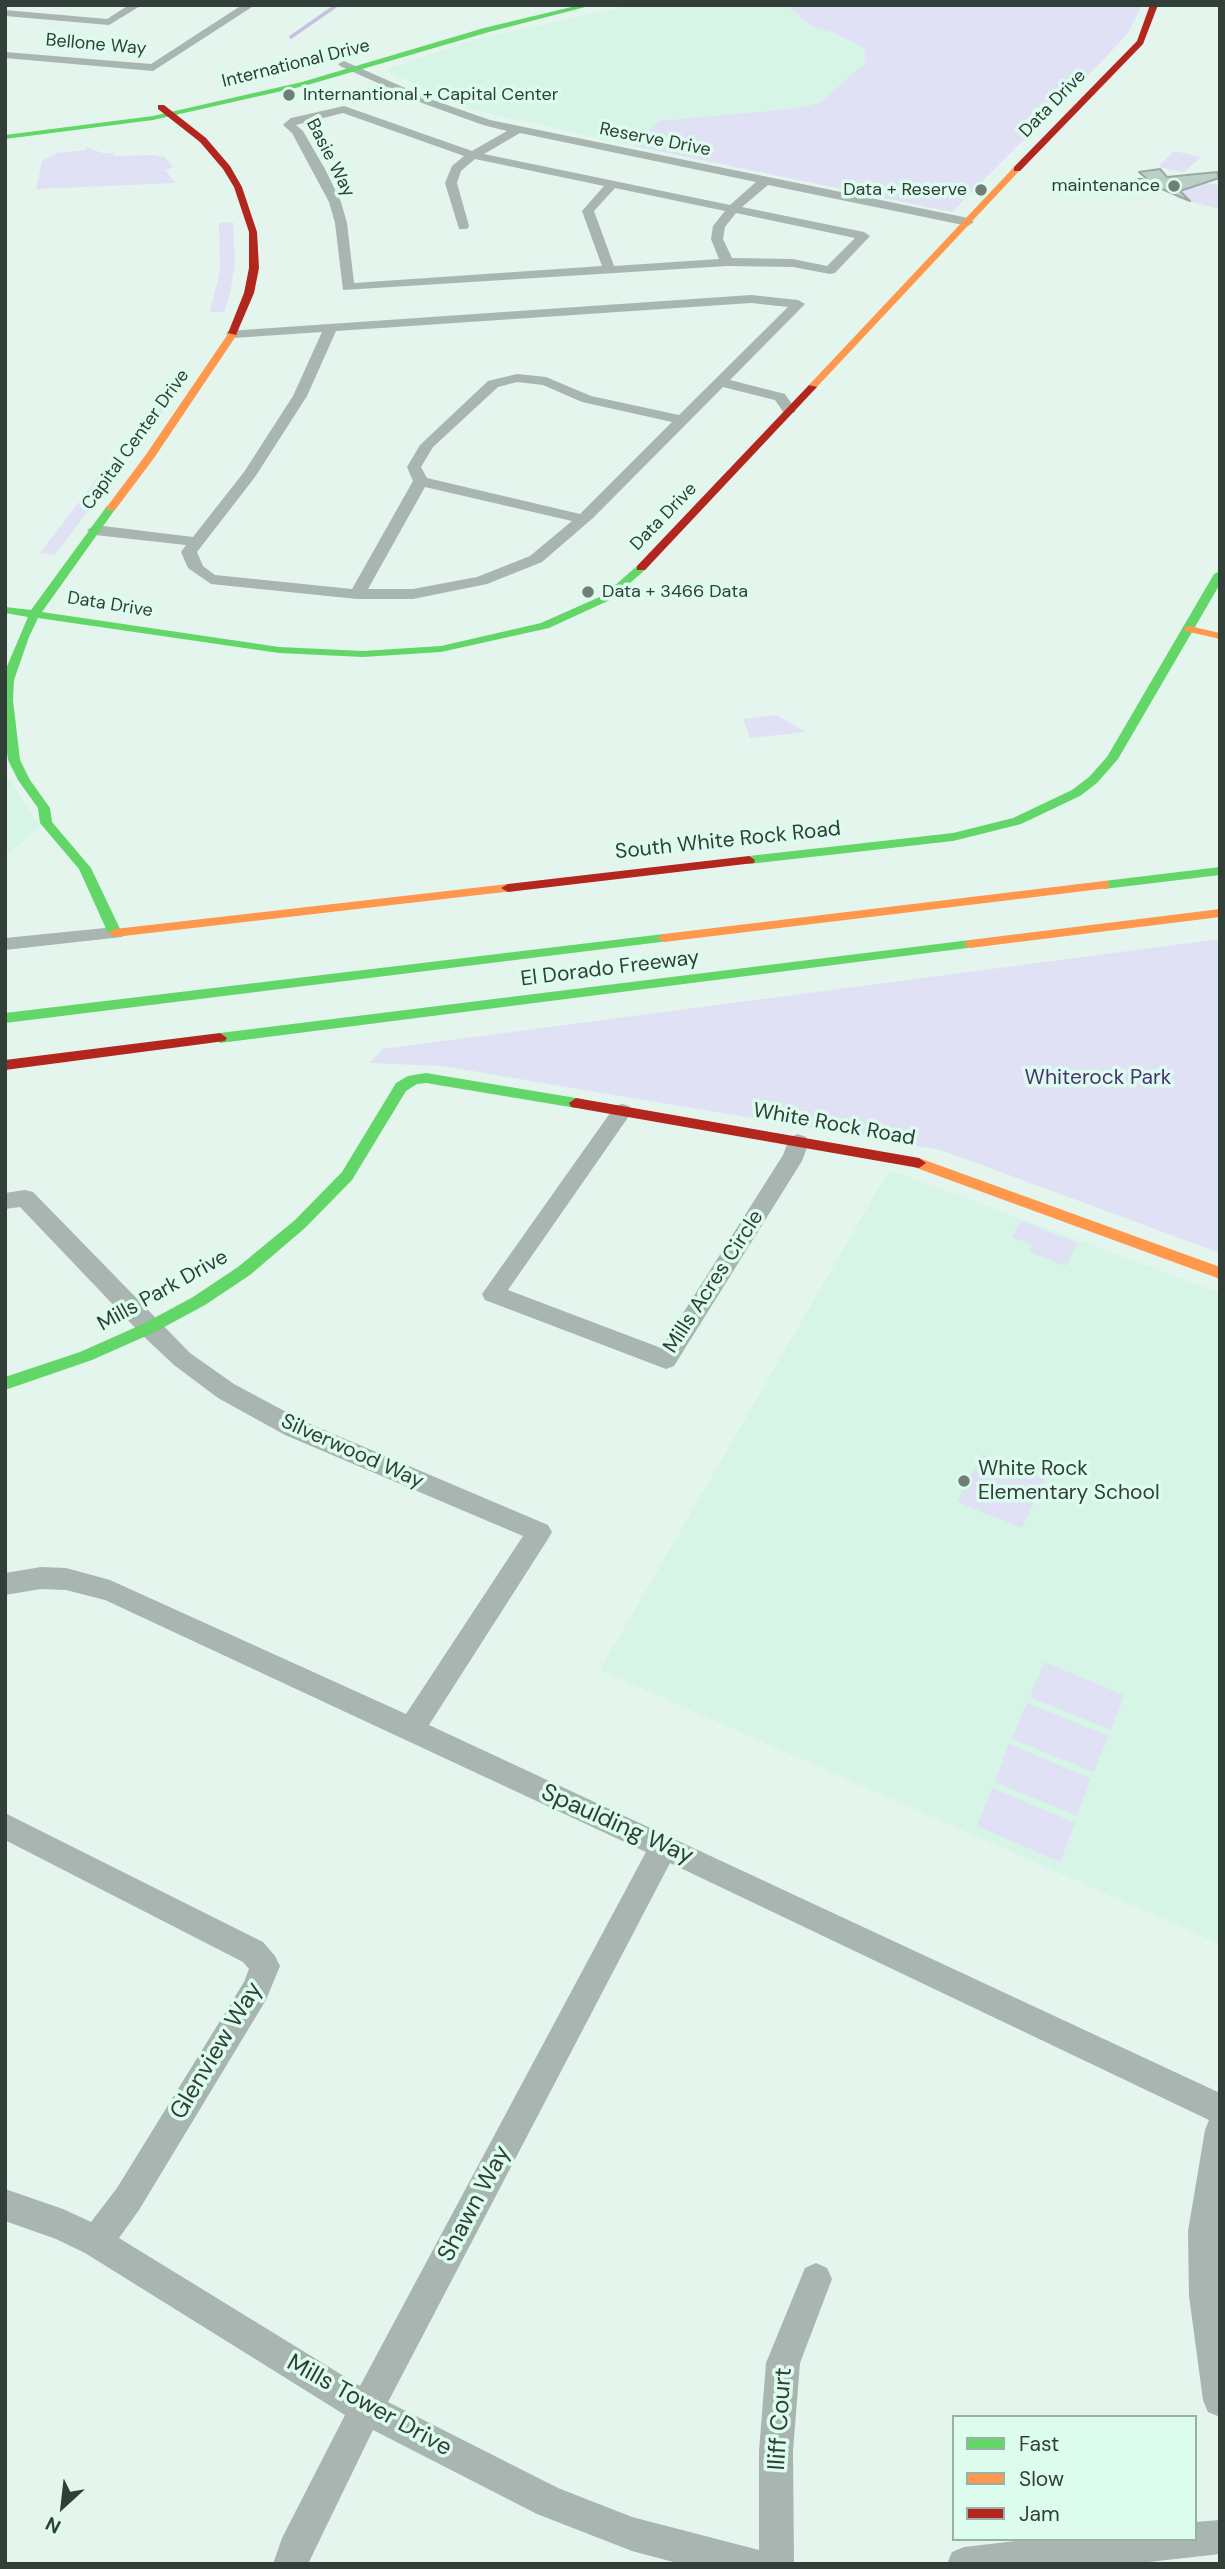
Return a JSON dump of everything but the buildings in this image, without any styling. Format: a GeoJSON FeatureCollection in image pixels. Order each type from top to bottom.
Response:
{"type":"FeatureCollection","features":[{"type":"Feature","properties":{"kind":"main road","name":"International Drive"},"geometry":{"type":"LineString","coordinates":[[350,67],[433,37],[556,5]]}},
{"type":"Feature","properties":{"kind":"main road","name":"International Drive"},"geometry":{"type":"LineString","coordinates":[[5,137],[104,125],[350,67],[590,5]]}},
{"type":"Feature","properties":{"kind":"main road","name":"Data Drive"},"geometry":{"type":"LineString","coordinates":[[5,610],[279,650],[363,654],[441,649],[545,626],[585,609],[618,590],[681,527],[1140,42],[1154,5]]}},
{"type":"Feature","properties":{"kind":"main road","name":"International Drive"},"geometry":{"type":"LineString","coordinates":[[5,128],[166,110]]}},
{"type":"Feature","properties":{"kind":"main road","name":"Capital Center Drive"},"geometry":{"type":"LineString","coordinates":[[67,819],[44,807],[14,761],[7,700],[12,670],[35,614],[149,458],[233,334],[249,293],[254,268],[250,215],[236,183],[216,154],[166,110]]}},
{"type":"Feature","properties":{"kind":"main road","name":"South White Rock Road"},"geometry":{"type":"LineString","coordinates":[[115,933],[942,838],[999,827],[1048,808],[1093,780],[1117,751],[1220,574]]}},
{"type":"Feature","properties":{"kind":"main road"},"geometry":{"type":"LineString","coordinates":[[1189,629],[1220,636]]}},
{"type":"Feature","properties":{"kind":"main road","name":"Capital Center Drive"},"geometry":{"type":"LineString","coordinates":[[44,807],[46,823],[85,867],[115,933]]}},
{"type":"Feature","properties":{"kind":"main road","name":"El Dorado Freeway"},"geometry":{"type":"LineString","coordinates":[[5,1018],[1220,871]]}},
{"type":"Feature","properties":{"kind":"main road","name":"El Dorado Freeway"},"geometry":{"type":"LineString","coordinates":[[5,1065],[1220,913]]}},
{"type":"Feature","properties":{"kind":"main road"},"geometry":{"type":"LineString","coordinates":[[115,933],[125,914]]}},
{"type":"Feature","properties":{"kind":"main road","name":"White Rock Road"},"geometry":{"type":"LineString","coordinates":[[426,1078],[931,1166],[1220,1273]]}},
{"type":"Feature","properties":{"kind":"main road","name":"Mills Park Drive"},"geometry":{"type":"LineString","coordinates":[[5,1384],[86,1356],[149,1328],[199,1301],[244,1271],[300,1224],[347,1176],[401,1087],[413,1080],[426,1078]]}},
{"type":"Feature","properties":{"kind":"street"},"geometry":{"type":"LineString","coordinates":[[5,13],[109,22],[137,5]]}},
{"type":"Feature","properties":{"kind":"street","name":"Bellone Way"},"geometry":{"type":"LineString","coordinates":[[5,55],[153,68],[250,5]]}},
{"type":"Feature","properties":{"kind":"street","name":"Reserve Drive"},"geometry":{"type":"LineString","coordinates":[[350,67],[444,109],[517,130],[968,222]]}},
{"type":"Feature","properties":{"kind":"street","name":"Basie Way"},"geometry":{"type":"LineString","coordinates":[[344,109],[473,155],[734,208],[864,236],[830,270],[793,264],[727,262],[348,287],[341,223],[335,202],[320,169],[297,131],[289,125],[295,120],[344,109]]}},
{"type":"Feature","properties":{"kind":"street"},"geometry":{"type":"LineString","coordinates":[[463,226],[452,183],[456,169],[473,155],[517,130]]}},
{"type":"Feature","properties":{"kind":"street"},"geometry":{"type":"LineString","coordinates":[[727,262],[716,232],[721,221],[766,180]]}},
{"type":"Feature","properties":{"kind":"street"},"geometry":{"type":"LineString","coordinates":[[610,271],[588,211],[600,193],[612,184]]}},
{"type":"Feature","properties":{"kind":"street"},"geometry":{"type":"LineString","coordinates":[[233,334],[751,299],[798,304],[583,519],[536,559],[481,581],[413,594],[357,594],[211,579],[197,568],[193,547],[250,474],[300,396],[331,328]]}},
{"type":"Feature","properties":{"kind":"street"},"geometry":{"type":"LineString","coordinates":[[421,481],[414,467],[427,446],[493,384],[517,378],[546,381],[587,398],[682,420]]}},
{"type":"Feature","properties":{"kind":"street"},"geometry":{"type":"LineString","coordinates":[[720,382],[780,397],[789,410]]}},
{"type":"Feature","properties":{"kind":"street"},"geometry":{"type":"LineString","coordinates":[[357,594],[421,481]]}},
{"type":"Feature","properties":{"kind":"street"},"geometry":{"type":"LineString","coordinates":[[421,481],[583,519]]}},
{"type":"Feature","properties":{"kind":"street"},"geometry":{"type":"LineString","coordinates":[[91,535],[193,547]]}},
{"type":"Feature","properties":{"kind":"street"},"geometry":{"type":"LineString","coordinates":[[5,944],[115,933]]}},
{"type":"Feature","properties":{"kind":"street","name":"Mills Acres Circle"},"geometry":{"type":"LineString","coordinates":[[622,1111],[493,1294],[666,1360],[794,1156],[798,1142]]}},
{"type":"Feature","properties":{"kind":"street","name":"Silverwood Way"},"geometry":{"type":"LineString","coordinates":[[5,1201],[25,1198],[182,1359],[259,1410],[294,1428],[539,1532],[410,1731]]}},
{"type":"Feature","properties":{"kind":"street","name":"Spaulding Way"},"geometry":{"type":"LineString","coordinates":[[5,1584],[41,1578],[89,1583],[664,1846],[1220,2109]]}},
{"type":"Feature","properties":{"kind":"street","name":"Glenview Way"},"geometry":{"type":"LineString","coordinates":[[5,1826],[253,1952],[265,1966],[256,1990],[128,2199],[96,2242]]}},
{"type":"Feature","properties":{"kind":"street","name":"Shawn Way"},"geometry":{"type":"LineString","coordinates":[[290,2564],[293,2550],[366,2409],[664,1846]]}},
{"type":"Feature","properties":{"kind":"street"},"geometry":{"type":"LineString","coordinates":[[1220,2130],[1204,2231],[1205,2296],[1220,2400]]}},
{"type":"Feature","properties":{"kind":"street","name":"Mills Tower Drive"},"geometry":{"type":"LineString","coordinates":[[5,2206],[63,2225],[96,2242],[366,2409],[549,2502],[632,2534],[752,2564]]}},
{"type":"Feature","properties":{"kind":"street","name":"Iliff Court"},"geometry":{"type":"LineString","coordinates":[[777,2564],[776,2451],[783,2363],[816,2279]]}},
{"type":"Feature","properties":{"kind":"street"},"geometry":{"type":"LineString","coordinates":[[1197,2539],[1220,2537]]}},
{"type":"Feature","properties":{"kind":"street"},"geometry":{"type":"LineString","coordinates":[[964,2564],[1182,2541]]}},
{"type":"Feature","properties":{"kind":"shaded area"},"geometry":{"type":"Polygon","coordinates":[[[631,5],[787,5],[811,26],[832,32],[865,48],[866,62],[821,102],[800,108],[660,121],[634,146],[471,109],[388,72],[391,68],[474,40],[631,5]]]}},
{"type":"Feature","properties":{"kind":"shaded area"},"geometry":{"type":"Polygon","coordinates":[[[5,772],[40,827],[5,856],[5,772]]]}},
{"type":"Feature","properties":{"kind":"shaded area","name":"White Rock Elementary School"},"geometry":{"type":"Polygon","coordinates":[[[893,1171],[1220,1293],[1220,1944],[600,1670],[888,1172],[893,1171]]]}},
{"type":"Feature","properties":{"kind":"green space"},"geometry":{"type":"Polygon","coordinates":[[[787,5],[1142,5],[1128,33],[952,212],[634,146],[659,121],[800,108],[821,102],[866,62],[864,48],[832,32],[811,26],[787,5]]]}},
{"type":"Feature","properties":{"kind":"green space"},"geometry":{"type":"Polygon","coordinates":[[[86,147],[102,153],[113,153],[114,156],[164,157],[173,167],[165,170],[176,183],[36,189],[42,161],[57,153],[86,150],[86,147]]]}},
{"type":"Feature","properties":{"kind":"green space"},"geometry":{"type":"Polygon","coordinates":[[[1174,151],[1201,157],[1184,172],[1158,167],[1174,151]]]}},
{"type":"Feature","properties":{"kind":"green space"},"geometry":{"type":"Polygon","coordinates":[[[1195,180],[1220,186],[1220,209],[1176,198],[1195,180]]]}},
{"type":"Feature","properties":{"kind":"green space"},"geometry":{"type":"Polygon","coordinates":[[[233,222],[235,263],[230,293],[224,312],[210,312],[220,272],[219,223],[233,222]]]}},
{"type":"Feature","properties":{"kind":"green space"},"geometry":{"type":"Polygon","coordinates":[[[160,397],[174,398],[138,445],[124,444],[160,397]]]}},
{"type":"Feature","properties":{"kind":"green space"},"geometry":{"type":"Polygon","coordinates":[[[104,469],[118,471],[55,555],[40,553],[104,469]]]}},
{"type":"Feature","properties":{"kind":"green space"},"geometry":{"type":"Polygon","coordinates":[[[777,715],[805,732],[750,738],[743,719],[777,715]]]}},
{"type":"Feature","properties":{"kind":"green space","name":"Whiterock Park"},"geometry":{"type":"Polygon","coordinates":[[[1220,939],[1220,1253],[941,1150],[443,1066],[370,1063],[382,1049],[1220,939]]]}},
{"type":"Feature","properties":{"kind":"green space"},"geometry":{"type":"Polygon","coordinates":[[[1021,1221],[1078,1243],[1066,1266],[1029,1252],[1032,1245],[1012,1237],[1021,1221]]]}},
{"type":"Feature","properties":{"kind":"green space"},"geometry":{"type":"Polygon","coordinates":[[[982,1454],[1045,1479],[1022,1528],[957,1502],[982,1454]]]}},
{"type":"Feature","properties":{"kind":"green space"},"geometry":{"type":"Polygon","coordinates":[[[1044,1662],[1124,1695],[1111,1730],[1030,1697],[1044,1662]]]}},
{"type":"Feature","properties":{"kind":"green space"},"geometry":{"type":"Polygon","coordinates":[[[1027,1703],[1108,1736],[1094,1772],[1012,1739],[1027,1703]]]}},
{"type":"Feature","properties":{"kind":"green space"},"geometry":{"type":"Polygon","coordinates":[[[1009,1744],[1091,1779],[1077,1816],[995,1782],[1009,1744]]]}},
{"type":"Feature","properties":{"kind":"green space"},"geometry":{"type":"Polygon","coordinates":[[[992,1788],[1075,1823],[1060,1862],[977,1826],[992,1788]]]}},
{"type":"Feature","properties":{"kind":"waterway"},"geometry":{"type":"LineString","coordinates":[[291,37],[337,5]]}},
{"type":"Feature","properties":{"kind":"traffic: fast"},"geometry":{"type":"LineString","coordinates":[[5,137],[153,118],[304,84],[487,30],[590,5]]}},
{"type":"Feature","properties":{"kind":"traffic: fast"},"geometry":{"type":"LineString","coordinates":[[111,508],[42,600],[23,637],[8,680],[7,700],[14,760],[24,780],[44,808],[46,823],[85,868],[115,933]]}},
{"type":"Feature","properties":{"kind":"traffic: fast"},"geometry":{"type":"LineString","coordinates":[[5,610],[279,650],[363,654],[441,649],[545,626],[608,597],[641,568]]}},
{"type":"Feature","properties":{"kind":"traffic: fast"},"geometry":{"type":"LineString","coordinates":[[749,860],[953,837],[1017,821],[1076,793],[1093,780],[1112,759],[1220,574]]}},
{"type":"Feature","properties":{"kind":"traffic: fast"},"geometry":{"type":"LineString","coordinates":[[1104,885],[1220,871]]}},
{"type":"Feature","properties":{"kind":"traffic: fast"},"geometry":{"type":"LineString","coordinates":[[5,1018],[664,938]]}},
{"type":"Feature","properties":{"kind":"traffic: fast"},"geometry":{"type":"LineString","coordinates":[[220,1038],[970,944]]}},
{"type":"Feature","properties":{"kind":"traffic: fast"},"geometry":{"type":"LineString","coordinates":[[5,1384],[86,1356],[149,1328],[199,1301],[244,1271],[300,1224],[347,1176],[401,1087],[413,1080],[426,1078],[576,1103]]}},
{"type":"Feature","properties":{"kind":"traffic: slow"},"geometry":{"type":"LineString","coordinates":[[812,387],[1017,169]]}},
{"type":"Feature","properties":{"kind":"traffic: slow"},"geometry":{"type":"LineString","coordinates":[[111,508],[149,458],[233,333]]}},
{"type":"Feature","properties":{"kind":"traffic: slow"},"geometry":{"type":"LineString","coordinates":[[1189,629],[1220,636]]}},
{"type":"Feature","properties":{"kind":"traffic: slow"},"geometry":{"type":"LineString","coordinates":[[664,938],[1104,885]]}},
{"type":"Feature","properties":{"kind":"traffic: slow"},"geometry":{"type":"LineString","coordinates":[[115,933],[508,888]]}},
{"type":"Feature","properties":{"kind":"traffic: slow"},"geometry":{"type":"LineString","coordinates":[[970,944],[1220,913]]}},
{"type":"Feature","properties":{"kind":"traffic: slow"},"geometry":{"type":"LineString","coordinates":[[919,1163],[1220,1273]]}},
{"type":"Feature","properties":{"kind":"traffic: jam"},"geometry":{"type":"LineString","coordinates":[[1017,169],[1140,42],[1154,5]]}},
{"type":"Feature","properties":{"kind":"traffic: jam"},"geometry":{"type":"LineString","coordinates":[[161,107],[203,140],[227,168],[238,187],[253,232],[254,268],[249,293],[233,333]]}},
{"type":"Feature","properties":{"kind":"traffic: jam"},"geometry":{"type":"LineString","coordinates":[[641,568],[812,387]]}},
{"type":"Feature","properties":{"kind":"traffic: jam"},"geometry":{"type":"LineString","coordinates":[[508,888],[749,860]]}},
{"type":"Feature","properties":{"kind":"traffic: jam"},"geometry":{"type":"LineString","coordinates":[[5,1065],[220,1038]]}},
{"type":"Feature","properties":{"kind":"traffic: jam"},"geometry":{"type":"LineString","coordinates":[[576,1103],[919,1163]]}},
{"type":"Feature","properties":{"kind":"place","name":"Internantional + Capital Center"},"geometry":{"type":"Point","coordinates":[289,95]}},
{"type":"Feature","properties":{"kind":"place","name":"maintenance"},"geometry":{"type":"Point","coordinates":[1174,186]}},
{"type":"Feature","properties":{"kind":"place","name":"Data + Reserve"},"geometry":{"type":"Point","coordinates":[981,190]}},
{"type":"Feature","properties":{"kind":"place","name":"Data + 3466 Data"},"geometry":{"type":"Point","coordinates":[588,592]}},
{"type":"Feature","properties":{"kind":"place","name":"White Rock Elementary School"},"geometry":{"type":"Point","coordinates":[964,1481]}}]}
